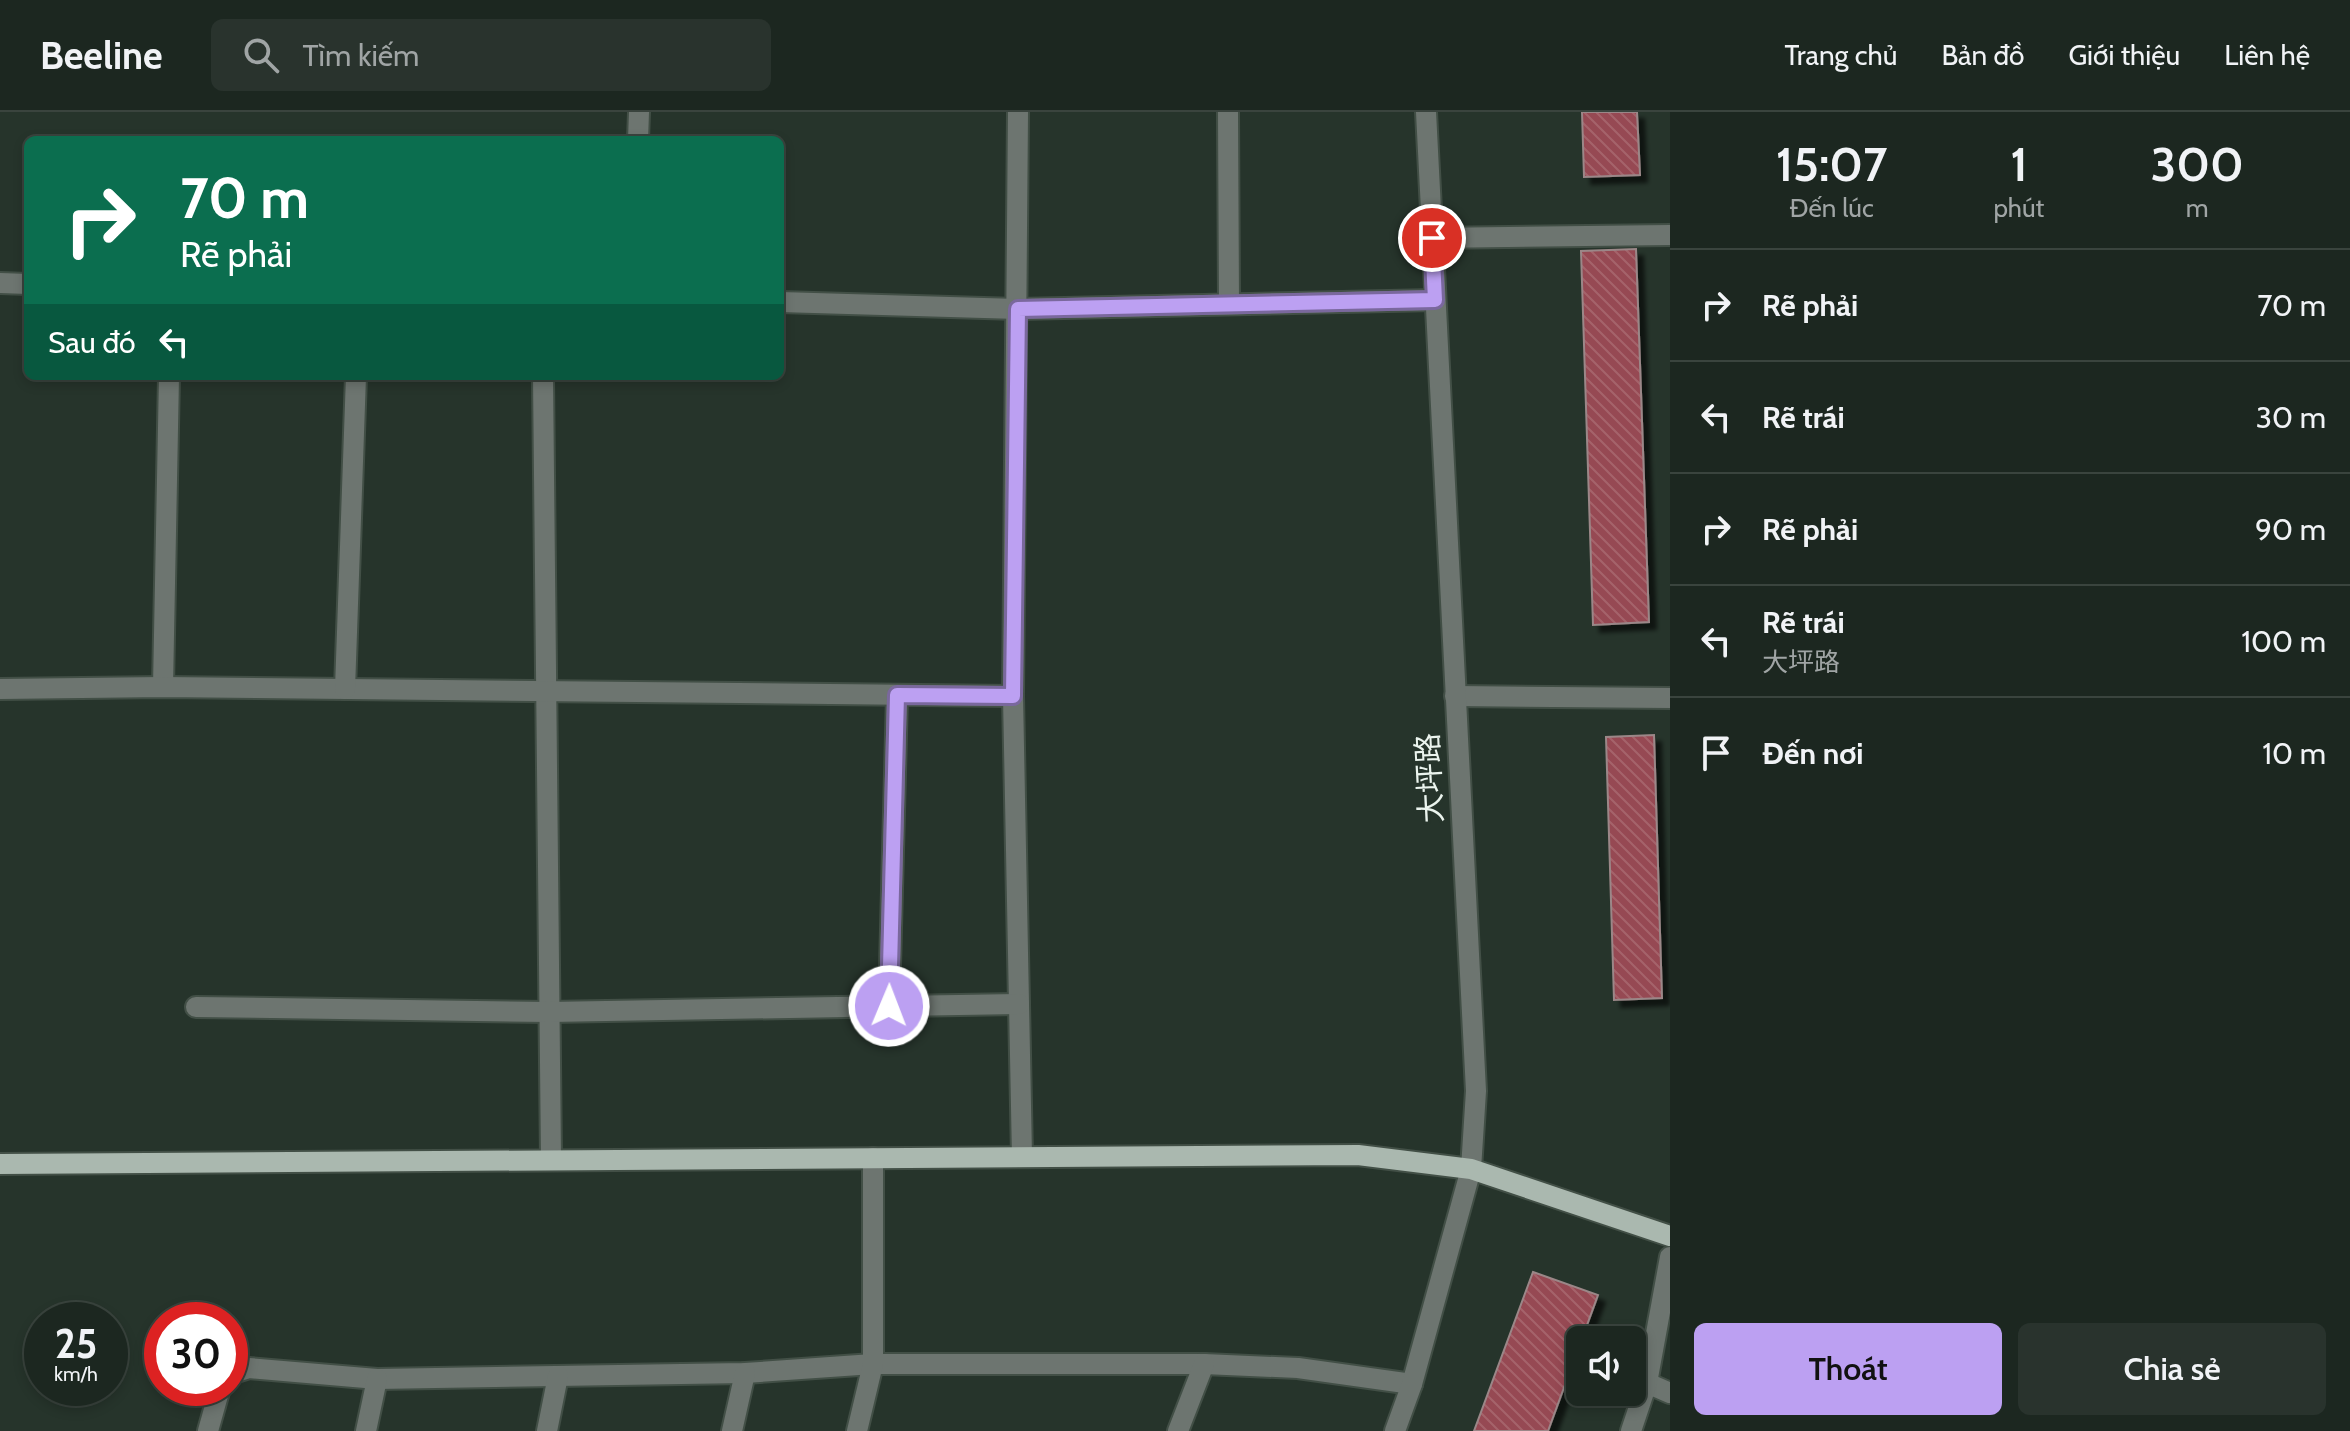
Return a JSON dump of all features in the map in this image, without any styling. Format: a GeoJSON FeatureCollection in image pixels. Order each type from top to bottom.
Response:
{"type":"FeatureCollection","features":[{"type":"Feature","properties":{"kind":"main road"},"geometry":{"type":"LineString","coordinates":[[0,1164],[1358,1155],[1471,1169],[1670,1236]]}},
{"type":"Feature","properties":{"kind":"street"},"geometry":{"type":"LineString","coordinates":[[638,136],[639,112]]}},
{"type":"Feature","properties":{"kind":"street"},"geometry":{"type":"LineString","coordinates":[[1018,112],[1013,696],[1022,1157]]}},
{"type":"Feature","properties":{"kind":"street"},"geometry":{"type":"LineString","coordinates":[[1228,112],[1229,304]]}},
{"type":"Feature","properties":{"kind":"street","name":"大坪路"},"geometry":{"type":"LineString","coordinates":[[1395,1431],[1412,1384],[1471,1169],[1476,1091],[1426,112]]}},
{"type":"Feature","properties":{"kind":"street"},"geometry":{"type":"LineString","coordinates":[[1432,238],[1670,235]]}},
{"type":"Feature","properties":{"kind":"street"},"geometry":{"type":"LineString","coordinates":[[0,283],[24,284]]}},
{"type":"Feature","properties":{"kind":"street"},"geometry":{"type":"LineString","coordinates":[[784,302],[1018,309],[1435,300]]}},
{"type":"Feature","properties":{"kind":"street"},"geometry":{"type":"LineString","coordinates":[[163,687],[169,380]]}},
{"type":"Feature","properties":{"kind":"street"},"geometry":{"type":"LineString","coordinates":[[345,689],[356,380]]}},
{"type":"Feature","properties":{"kind":"street"},"geometry":{"type":"LineString","coordinates":[[543,380],[551,1160]]}},
{"type":"Feature","properties":{"kind":"street"},"geometry":{"type":"LineString","coordinates":[[0,689],[163,687],[1013,696]]}},
{"type":"Feature","properties":{"kind":"street"},"geometry":{"type":"LineString","coordinates":[[889,1006],[897,695]]}},
{"type":"Feature","properties":{"kind":"street"},"geometry":{"type":"LineString","coordinates":[[1455,696],[1670,698]]}},
{"type":"Feature","properties":{"kind":"street"},"geometry":{"type":"LineString","coordinates":[[196,1007],[549,1012],[1019,1004]]}},
{"type":"Feature","properties":{"kind":"street"},"geometry":{"type":"LineString","coordinates":[[857,1431],[873,1364],[873,1158]]}},
{"type":"Feature","properties":{"kind":"street"},"geometry":{"type":"LineString","coordinates":[[1631,1431],[1647,1383],[1670,1257]]}},
{"type":"Feature","properties":{"kind":"street"},"geometry":{"type":"LineString","coordinates":[[248,1368],[377,1379],[745,1373],[873,1364],[1204,1364],[1298,1368],[1412,1384]]}},
{"type":"Feature","properties":{"kind":"street"},"geometry":{"type":"LineString","coordinates":[[1178,1431],[1204,1364]]}},
{"type":"Feature","properties":{"kind":"street"},"geometry":{"type":"LineString","coordinates":[[732,1431],[745,1373]]}},
{"type":"Feature","properties":{"kind":"street"},"geometry":{"type":"LineString","coordinates":[[547,1431],[558,1376]]}},
{"type":"Feature","properties":{"kind":"street"},"geometry":{"type":"LineString","coordinates":[[366,1431],[377,1379]]}},
{"type":"Feature","properties":{"kind":"street"},"geometry":{"type":"LineString","coordinates":[[1647,1383],[1670,1393]]}},
{"type":"Feature","properties":{"kind":"street"},"geometry":{"type":"LineString","coordinates":[[208,1431],[215,1406]]}},
{"type":"Feature","properties":{"kind":"building"},"geometry":{"type":"Polygon","coordinates":[[[1582,112],[1637,112],[1640,175],[1584,177],[1582,112]]]}},
{"type":"Feature","properties":{"kind":"building"},"geometry":{"type":"Polygon","coordinates":[[[1636,249],[1649,622],[1593,625],[1581,251],[1636,249]]]}},
{"type":"Feature","properties":{"kind":"building"},"geometry":{"type":"Polygon","coordinates":[[[1654,735],[1662,998],[1614,1000],[1606,737],[1654,735]]]}},
{"type":"Feature","properties":{"kind":"building"},"geometry":{"type":"Polygon","coordinates":[[[1533,1272],[1598,1295],[1587,1326],[1566,1326],[1566,1382],[1548,1431],[1474,1431],[1533,1272]]]}},
{"type":"Feature","properties":{"kind":"route"},"geometry":{"type":"LineString","coordinates":[[889,1006],[897,695],[1013,696],[1018,309],[1435,300],[1432,238]]}}]}
